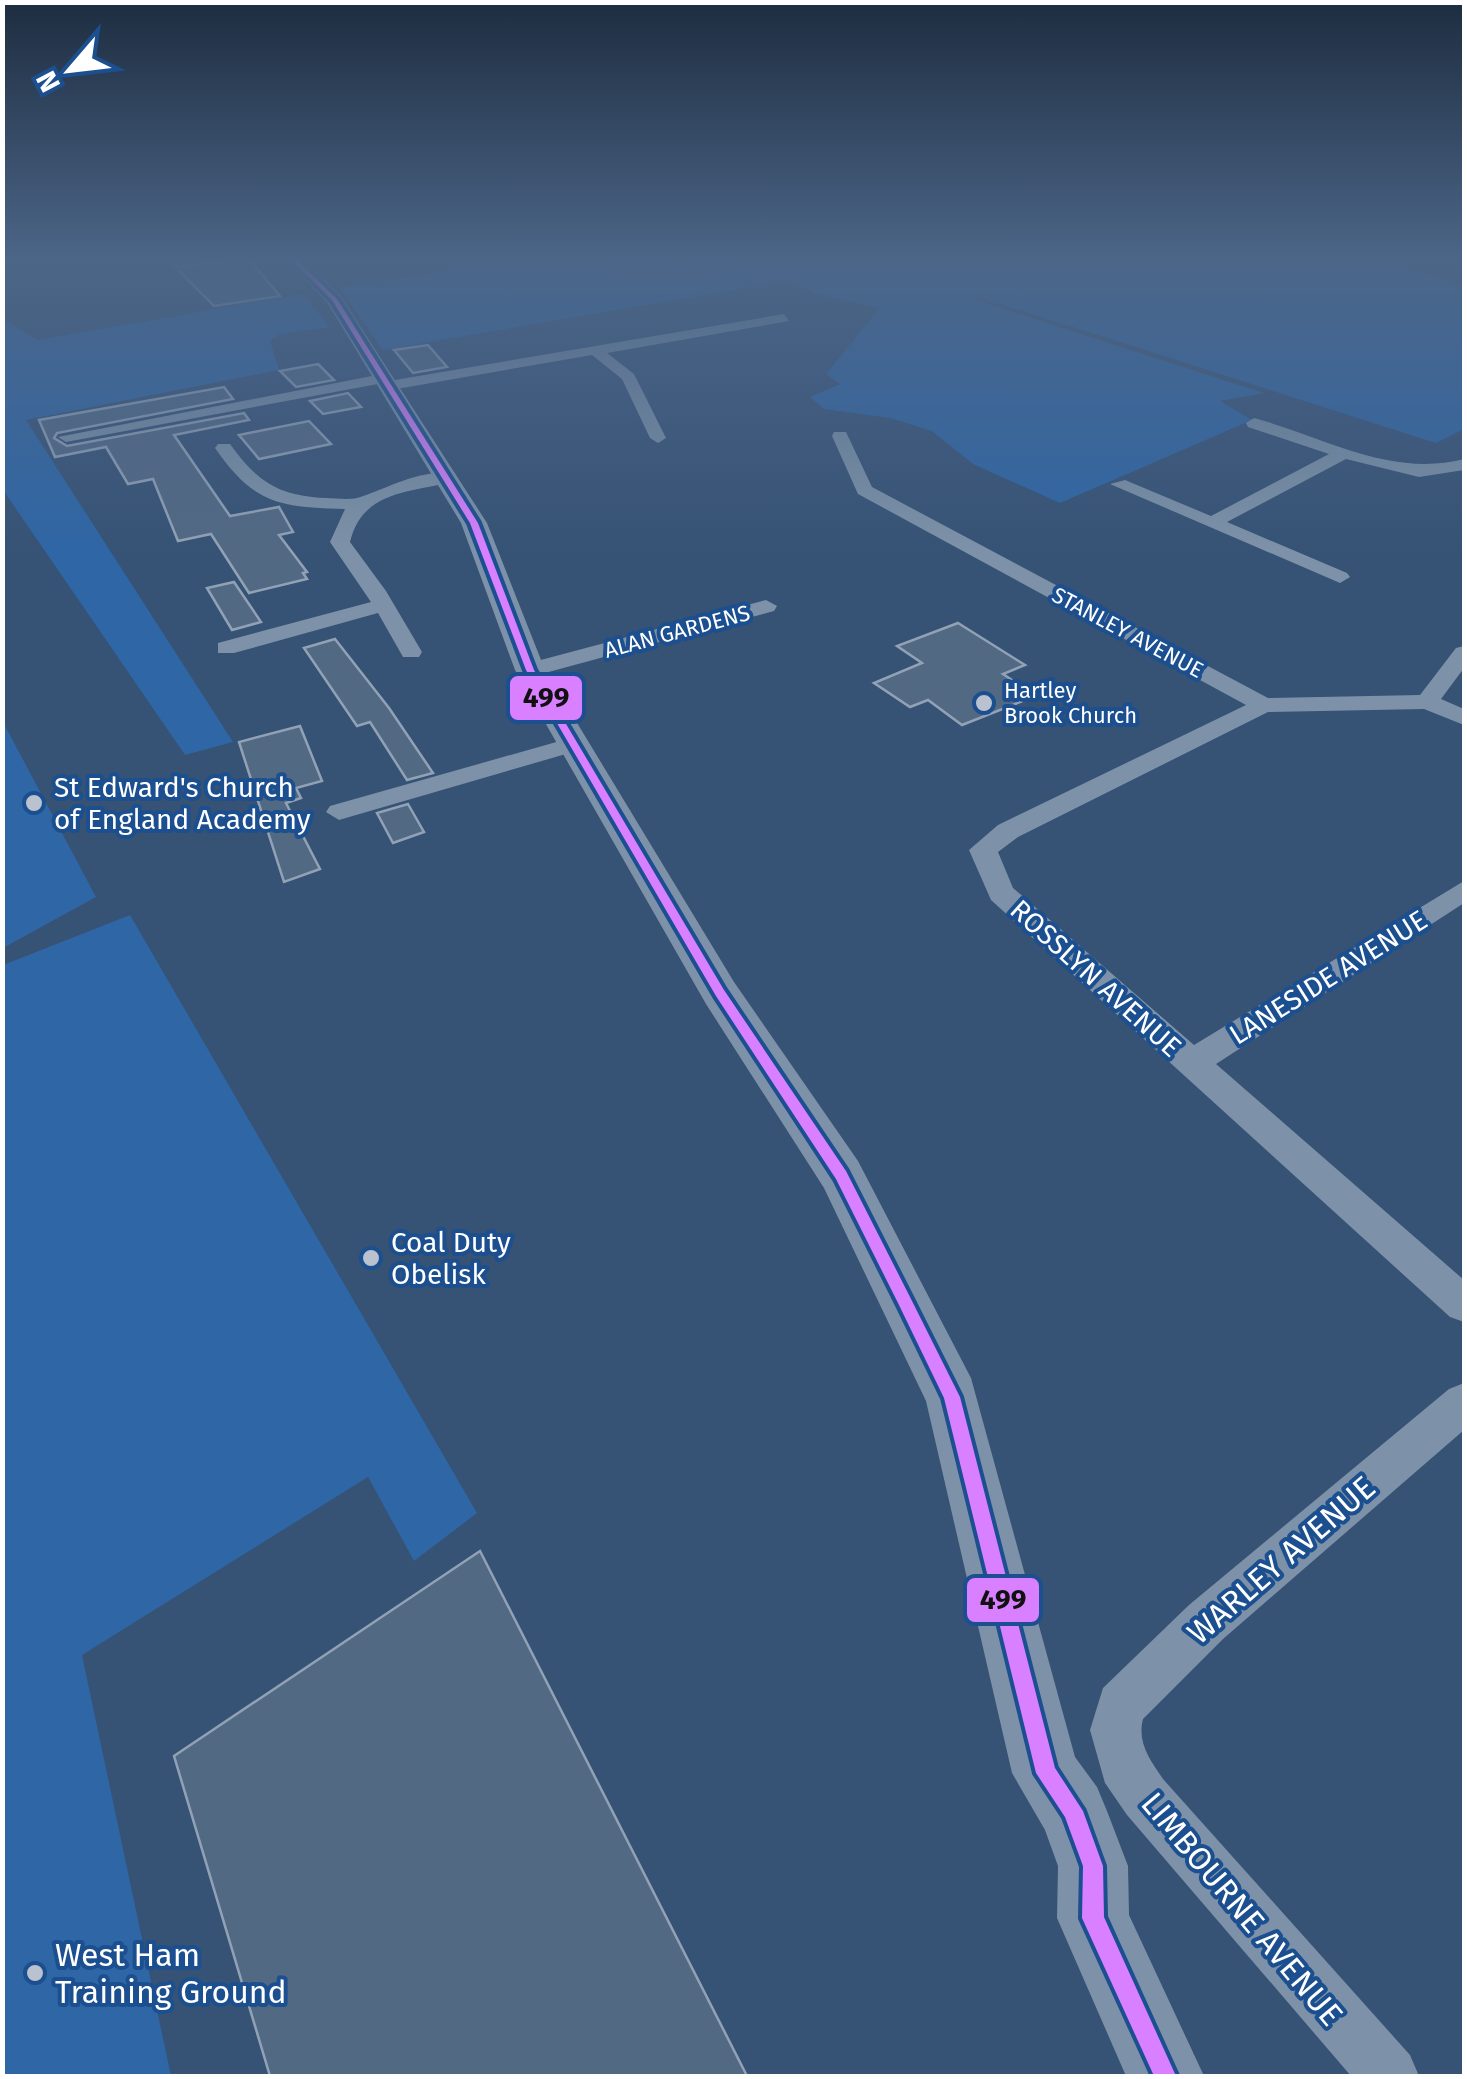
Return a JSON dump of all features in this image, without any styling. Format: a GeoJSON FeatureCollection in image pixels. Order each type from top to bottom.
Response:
{"type":"FeatureCollection","features":[{"type":"Feature","properties":{"kind":"street"},"geometry":{"type":"LineString","coordinates":[[369,357],[474,524],[530,670],[720,994],[841,1174],[952,1397],[1046,1774],[1073,1811],[1093,1866],[1093,1918],[1165,2076]]}},
{"type":"Feature","properties":{"kind":"street"},"geometry":{"type":"LineString","coordinates":[[66,437],[549,357]]}},
{"type":"Feature","properties":{"kind":"street"},"geometry":{"type":"LineString","coordinates":[[605,357],[629,377],[658,438]]}},
{"type":"Feature","properties":{"kind":"street"},"geometry":{"type":"LineString","coordinates":[[257,376],[289,420]]}},
{"type":"Feature","properties":{"kind":"street"},"geometry":{"type":"LineString","coordinates":[[1254,423],[1404,472],[1440,475],[1464,464]]}},
{"type":"Feature","properties":{"kind":"street","name":"STANLEY AVENUE"},"geometry":{"type":"LineString","coordinates":[[840,436],[864,490],[1264,705],[1427,702],[1464,718]]}},
{"type":"Feature","properties":{"kind":"street"},"geometry":{"type":"LineString","coordinates":[[224,448],[246,482],[262,495],[358,504]]}},
{"type":"Feature","properties":{"kind":"street"},"geometry":{"type":"LineString","coordinates":[[1213,522],[1344,453]]}},
{"type":"Feature","properties":{"kind":"street"},"geometry":{"type":"LineString","coordinates":[[410,652],[340,542],[348,515],[367,496],[447,478]]}},
{"type":"Feature","properties":{"kind":"street"},"geometry":{"type":"LineString","coordinates":[[1120,484],[1340,576]]}},
{"type":"Feature","properties":{"kind":"street"},"geometry":{"type":"LineString","coordinates":[[226,648],[383,604]]}},
{"type":"Feature","properties":{"kind":"street","name":"ALAN GARDENS"},"geometry":{"type":"LineString","coordinates":[[530,670],[766,606]]}},
{"type":"Feature","properties":{"kind":"street"},"geometry":{"type":"LineString","coordinates":[[1427,702],[1464,654]]}},
{"type":"Feature","properties":{"kind":"street","name":"ROSSLYN AVENUE"},"geometry":{"type":"LineString","coordinates":[[1264,705],[1008,831],[983,850],[1002,894],[1464,1304]]}},
{"type":"Feature","properties":{"kind":"street"},"geometry":{"type":"LineString","coordinates":[[339,812],[574,744]]}},
{"type":"Feature","properties":{"kind":"street","name":"LANESIDE AVENUE"},"geometry":{"type":"LineString","coordinates":[[1192,1064],[1464,890]]}},
{"type":"Feature","properties":{"kind":"street","name":"WARLEY AVENUE"},"geometry":{"type":"LineString","coordinates":[[1116,1730],[1121,1706],[1206,1622],[1464,1403]]}},
{"type":"Feature","properties":{"kind":"street","name":"LIMBOURNE AVENUE"},"geometry":{"type":"LineString","coordinates":[[1116,1730],[1123,1766],[1144,1797],[1389,2076]]}},
{"type":"Feature","properties":{"kind":"shaded area"},"geometry":{"type":"Polygon","coordinates":[[[3,357],[275,357],[279,370],[26,420],[233,742],[185,755],[3,490],[3,357]]]}},
{"type":"Feature","properties":{"kind":"shaded area"},"geometry":{"type":"Polygon","coordinates":[[[840,357],[1152,357],[1264,393],[1220,401],[1252,420],[1060,503],[973,464],[932,431],[891,418],[824,409],[810,397],[840,384],[826,374],[840,357]]]}},
{"type":"Feature","properties":{"kind":"shaded area"},"geometry":{"type":"Polygon","coordinates":[[[1167,357],[1464,357],[1464,429],[1436,443],[1167,357]]]}},
{"type":"Feature","properties":{"kind":"shaded area","name":"St Edward's Church of England Academy"},"geometry":{"type":"Polygon","coordinates":[[[3,722],[96,897],[2,948],[3,722]]]}},
{"type":"Feature","properties":{"kind":"shaded area"},"geometry":{"type":"Polygon","coordinates":[[[130,915],[477,1513],[414,1561],[368,1477],[82,1655],[171,2076],[3,2076],[3,965],[130,915]]]}},
{"type":"Feature","properties":{"kind":"building"},"geometry":{"type":"Polygon","coordinates":[[[400,357],[438,357],[447,367],[413,373],[400,357]]]}},
{"type":"Feature","properties":{"kind":"building"},"geometry":{"type":"Polygon","coordinates":[[[318,364],[334,380],[296,387],[280,371],[318,364]]]}},
{"type":"Feature","properties":{"kind":"building"},"geometry":{"type":"Polygon","coordinates":[[[224,387],[233,399],[57,433],[54,438],[67,446],[244,413],[249,420],[174,435],[230,516],[279,507],[293,532],[279,535],[307,572],[303,573],[307,579],[249,593],[211,534],[178,541],[153,479],[128,484],[106,447],[55,457],[39,420],[224,387]]]}},
{"type":"Feature","properties":{"kind":"building"},"geometry":{"type":"Polygon","coordinates":[[[348,393],[361,407],[323,414],[310,401],[348,393]]]}},
{"type":"Feature","properties":{"kind":"building"},"geometry":{"type":"Polygon","coordinates":[[[309,421],[331,444],[259,459],[239,435],[309,421]]]}},
{"type":"Feature","properties":{"kind":"building"},"geometry":{"type":"Polygon","coordinates":[[[234,582],[261,622],[232,630],[207,588],[234,582]]]}},
{"type":"Feature","properties":{"kind":"building"},"geometry":{"type":"Polygon","coordinates":[[[958,623],[1025,665],[1003,674],[1027,690],[1020,693],[1028,699],[962,725],[928,700],[910,707],[874,683],[922,663],[897,646],[958,623]]]}},
{"type":"Feature","properties":{"kind":"building"},"geometry":{"type":"Polygon","coordinates":[[[335,639],[433,773],[407,780],[370,722],[357,726],[304,648],[335,639]]]}},
{"type":"Feature","properties":{"kind":"building"},"geometry":{"type":"Polygon","coordinates":[[[300,726],[322,781],[296,788],[301,798],[286,803],[320,869],[284,882],[239,742],[300,726]]]}},
{"type":"Feature","properties":{"kind":"building"},"geometry":{"type":"Polygon","coordinates":[[[408,804],[424,832],[393,843],[377,813],[408,804]]]}},
{"type":"Feature","properties":{"kind":"building"},"geometry":{"type":"Polygon","coordinates":[[[480,1551],[747,2076],[270,2076],[174,1756],[480,1551]]]}},
{"type":"Feature","properties":{"kind":"transit line","name":"499"},"geometry":{"type":"LineString","coordinates":[[370,357],[474,523],[530,670],[720,993],[841,1175],[952,1397],[1046,1773],[1073,1811],[1093,1866],[1093,1918],[1165,2076]]}},
{"type":"Feature","properties":{"kind":"place","name":"Hartley Brook Church"},"geometry":{"type":"Point","coordinates":[984,703]}},
{"type":"Feature","properties":{"kind":"place","name":"St Edward's Church of England Academy"},"geometry":{"type":"Point","coordinates":[34,803]}},
{"type":"Feature","properties":{"kind":"place","name":"Coal Duty Obelisk"},"geometry":{"type":"Point","coordinates":[371,1258]}},
{"type":"Feature","properties":{"kind":"place","name":"West Ham Training Ground"},"geometry":{"type":"Point","coordinates":[35,1973]}}]}
